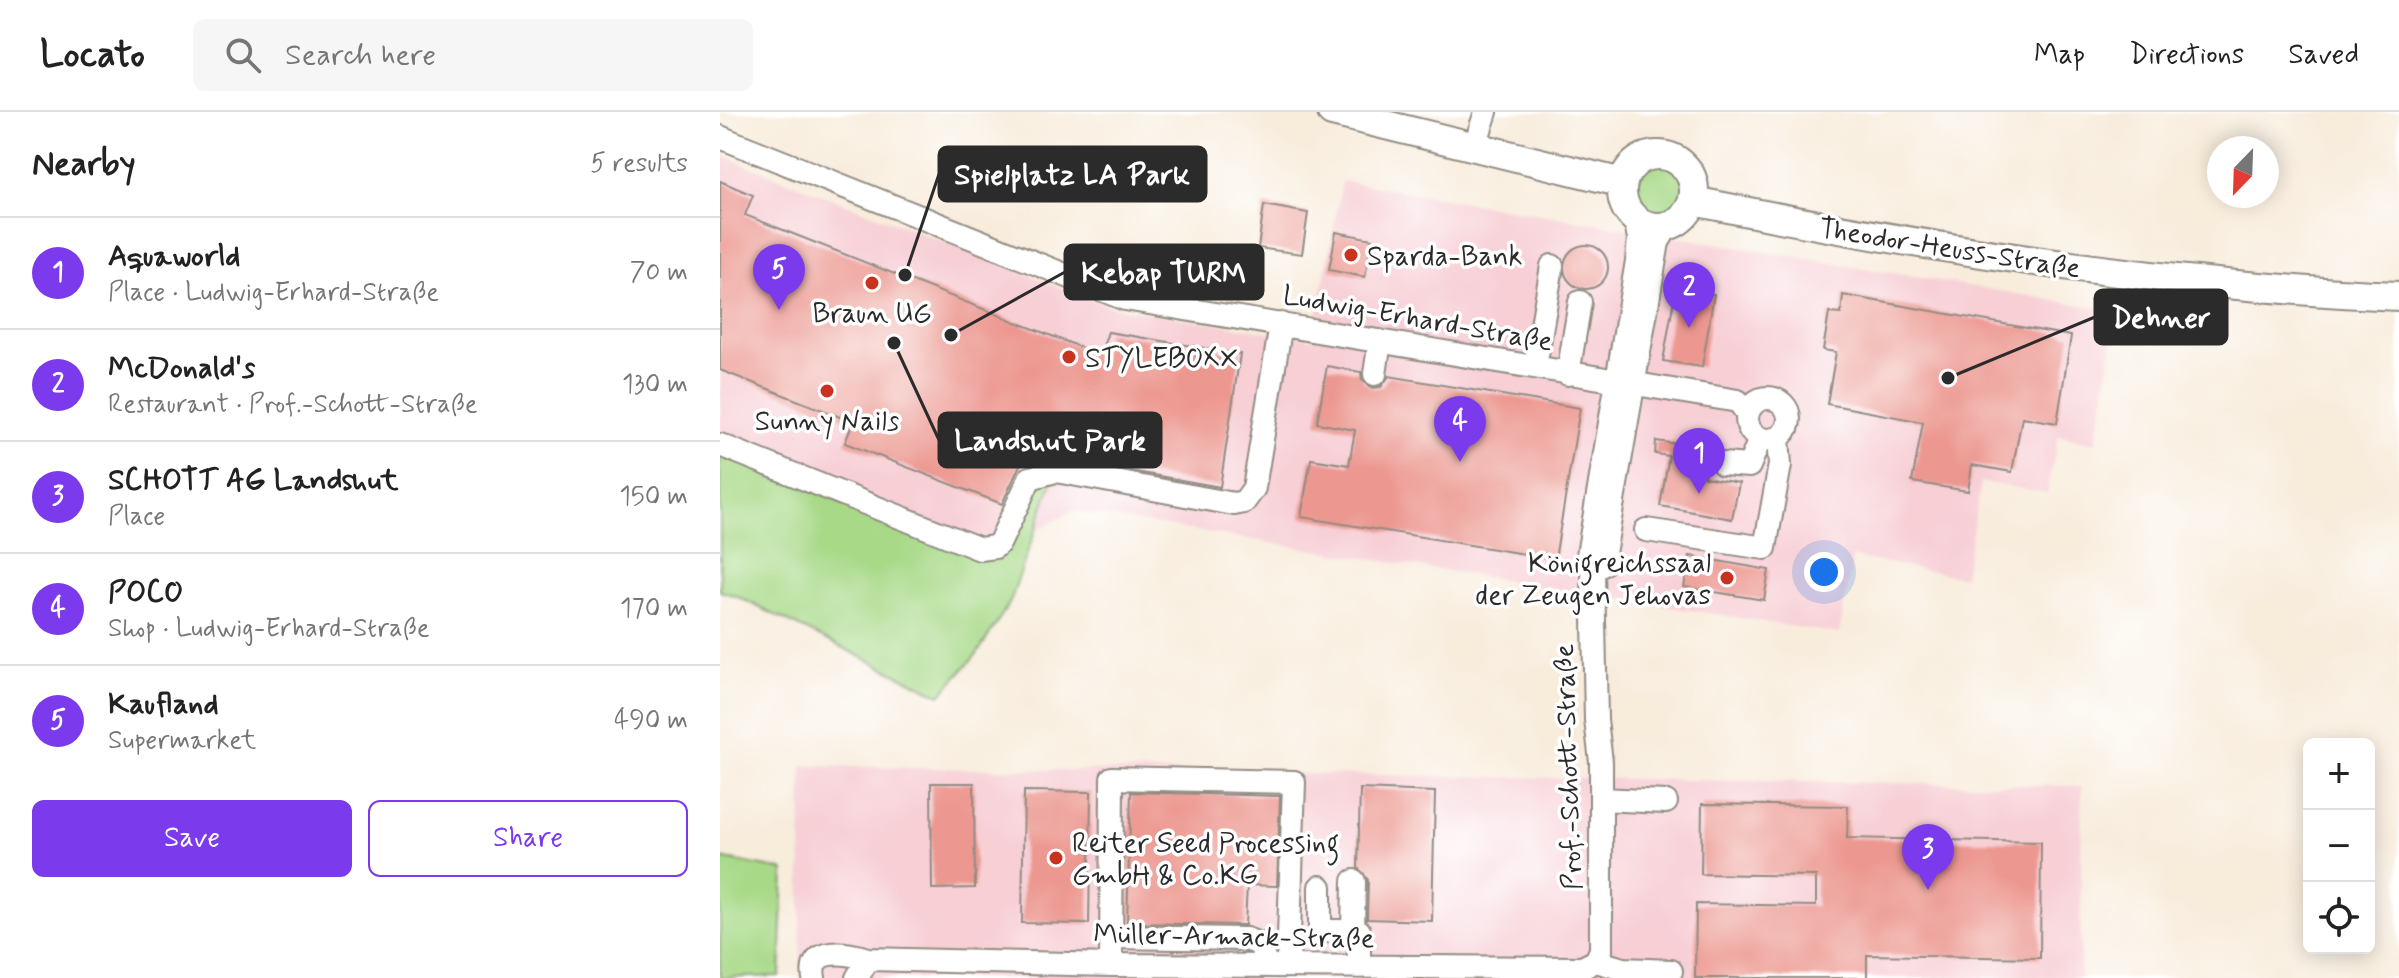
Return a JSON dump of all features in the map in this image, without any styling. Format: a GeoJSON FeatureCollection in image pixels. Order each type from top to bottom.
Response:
{"type":"FeatureCollection","features":[{"type":"Feature","properties":{"kind":"main road"},"geometry":{"type":"LineString","coordinates":[[1332,112],[1623,183]]}},
{"type":"Feature","properties":{"kind":"main road"},"geometry":{"type":"LineString","coordinates":[[1667,156],[1682,163],[1692,177],[1693,201],[1684,217],[1668,226],[1651,226],[1635,219],[1624,202],[1623,183],[1630,168],[1643,158],[1667,156]]}},
{"type":"Feature","properties":{"kind":"main road","name":"Theodor-Heuss-Straße"},"geometry":{"type":"LineString","coordinates":[[1693,201],[1944,249],[2067,268],[2399,296]]}},
{"type":"Feature","properties":{"kind":"street"},"geometry":{"type":"LineString","coordinates":[[1474,148],[1486,112]]}},
{"type":"Feature","properties":{"kind":"street","name":"Ludwig-Erhard-Straße"},"geometry":{"type":"LineString","coordinates":[[720,137],[1125,299],[1738,401],[1747,413]]}},
{"type":"Feature","properties":{"kind":"street","name":"Prof.-Schott-Straße"},"geometry":{"type":"LineString","coordinates":[[1625,383],[1639,244],[1635,219]]}},
{"type":"Feature","properties":{"kind":"street","name":"Prof.-Schott-Straße"},"geometry":{"type":"LineString","coordinates":[[1596,961],[1601,950],[1601,799],[1593,643],[1593,570],[1587,561],[1658,242],[1668,226]]}},
{"type":"Feature","properties":{"kind":"street"},"geometry":{"type":"LineString","coordinates":[[1535,367],[1552,266]]}},
{"type":"Feature","properties":{"kind":"street"},"geometry":{"type":"LineString","coordinates":[[1568,374],[1580,302]]}},
{"type":"Feature","properties":{"kind":"street"},"geometry":{"type":"LineString","coordinates":[[720,445],[980,549],[995,547],[1000,542],[1030,478],[1056,471],[1234,504],[1244,502],[1254,488],[1281,324]]}},
{"type":"Feature","properties":{"kind":"street"},"geometry":{"type":"LineString","coordinates":[[1375,374],[1380,341]]}},
{"type":"Feature","properties":{"kind":"street"},"geometry":{"type":"LineString","coordinates":[[1646,530],[1765,548],[1780,465],[1769,438],[1747,425],[1747,413],[1754,403],[1765,398],[1782,403],[1789,420],[1769,438],[1749,466],[1723,464]]}},
{"type":"Feature","properties":{"kind":"street"},"geometry":{"type":"LineString","coordinates":[[1111,965],[1112,778],[1294,782],[1288,966]]}},
{"type":"Feature","properties":{"kind":"street"},"geometry":{"type":"LineString","coordinates":[[1601,799],[1666,802]]}},
{"type":"Feature","properties":{"kind":"street"},"geometry":{"type":"LineString","coordinates":[[1353,931],[1354,881]]}},
{"type":"Feature","properties":{"kind":"street"},"geometry":{"type":"LineString","coordinates":[[1320,887],[1320,931],[1359,931],[1359,967]]}},
{"type":"Feature","properties":{"kind":"street"},"geometry":{"type":"LineString","coordinates":[[1112,937],[1246,939],[1262,945],[1264,966]]}},
{"type":"Feature","properties":{"kind":"street","name":"Müller-Armack-Straße"},"geometry":{"type":"LineString","coordinates":[[814,978],[812,968],[816,959],[825,954],[851,953],[863,968],[1111,965],[1582,968],[1596,961]]}},
{"type":"Feature","properties":{"kind":"street"},"geometry":{"type":"LineString","coordinates":[[1596,961],[1623,969],[1671,971]]}},
{"type":"Feature","properties":{"kind":"shaded area"},"geometry":{"type":"Polygon","coordinates":[[[720,155],[1112,307],[1313,339],[1342,181],[2118,311],[2096,443],[2058,436],[2047,493],[1981,482],[1964,577],[1853,557],[1839,634],[1072,511],[978,564],[720,458],[720,155]]]}},
{"type":"Feature","properties":{"kind":"shaded area"},"geometry":{"type":"Polygon","coordinates":[[[802,766],[2082,786],[2080,978],[800,978],[802,766]]]}},
{"type":"Feature","properties":{"kind":"green space"},"geometry":{"type":"Polygon","coordinates":[[[1658,163],[1669,165],[1678,172],[1685,181],[1685,203],[1678,212],[1669,219],[1658,221],[1647,219],[1638,212],[1631,203],[1629,192],[1631,181],[1638,172],[1647,165],[1658,163]]]}},
{"type":"Feature","properties":{"kind":"green space"},"geometry":{"type":"Polygon","coordinates":[[[720,445],[887,525],[904,518],[986,549],[1030,478],[1056,471],[1010,602],[977,654],[940,695],[720,591],[720,445]]]}},
{"type":"Feature","properties":{"kind":"green space"},"geometry":{"type":"Polygon","coordinates":[[[720,858],[784,870],[780,976],[720,978],[720,858]]]}},
{"type":"Feature","properties":{"kind":"building"},"geometry":{"type":"Polygon","coordinates":[[[720,181],[753,195],[745,215],[1100,355],[1108,332],[1240,354],[1220,487],[1026,452],[1002,504],[845,443],[853,422],[720,370],[720,181]]]}},
{"type":"Feature","properties":{"kind":"building"},"geometry":{"type":"Polygon","coordinates":[[[1264,205],[1308,213],[1302,254],[1258,248],[1264,205]]]}},
{"type":"Feature","properties":{"kind":"building","name":"Sparda-Bank"},"geometry":{"type":"Polygon","coordinates":[[[1336,232],[1372,239],[1365,277],[1329,270],[1336,232]]]}},
{"type":"Feature","properties":{"kind":"building"},"geometry":{"type":"Polygon","coordinates":[[[1586,245],[1601,252],[1608,267],[1601,282],[1586,289],[1571,282],[1564,267],[1571,252],[1586,245]]]}},
{"type":"Feature","properties":{"kind":"building"},"geometry":{"type":"Polygon","coordinates":[[[1676,288],[1714,294],[1702,367],[1663,361],[1676,288]]]}},
{"type":"Feature","properties":{"kind":"building"},"geometry":{"type":"Polygon","coordinates":[[[1843,295],[2071,336],[2057,423],[2022,417],[2012,472],[1972,465],[1968,491],[1912,482],[1923,422],[1827,404],[1836,352],[1823,350],[1829,313],[1841,314],[1843,295]]]}},
{"type":"Feature","properties":{"kind":"building"},"geometry":{"type":"Polygon","coordinates":[[[1327,366],[1361,372],[1362,380],[1372,388],[1381,387],[1389,376],[1580,408],[1555,559],[1301,517],[1311,459],[1349,465],[1355,430],[1317,423],[1327,366]]]}},
{"type":"Feature","properties":{"kind":"building"},"geometry":{"type":"Polygon","coordinates":[[[1656,441],[1708,448],[1704,477],[1739,483],[1732,519],[1660,506],[1669,456],[1655,454],[1656,441]]]}},
{"type":"Feature","properties":{"kind":"building","name":"Königreichssaal der Zeugen Jehovas"},"geometry":{"type":"Polygon","coordinates":[[[1690,556],[1769,570],[1764,600],[1684,587],[1690,556]]]}},
{"type":"Feature","properties":{"kind":"building"},"geometry":{"type":"Polygon","coordinates":[[[931,783],[974,783],[975,888],[932,889],[931,783]]]}},
{"type":"Feature","properties":{"kind":"building"},"geometry":{"type":"Polygon","coordinates":[[[1360,789],[1435,792],[1432,921],[1367,919],[1368,880],[1358,868],[1360,789]]]}},
{"type":"Feature","properties":{"kind":"building","name":"Reiter Seed Processing GmbH & Co.KG"},"geometry":{"type":"Polygon","coordinates":[[[1024,791],[1091,792],[1089,924],[1022,923],[1024,791]]]}},
{"type":"Feature","properties":{"kind":"building"},"geometry":{"type":"Polygon","coordinates":[[[1131,792],[1280,796],[1277,886],[1247,885],[1245,925],[1127,923],[1131,792]]]}},
{"type":"Feature","properties":{"kind":"building"},"geometry":{"type":"Polygon","coordinates":[[[1702,804],[1848,806],[1847,838],[2041,842],[2040,958],[1867,955],[1867,978],[1695,978],[1696,904],[1816,906],[1816,876],[1701,874],[1702,804]]]}},
{"type":"Feature","properties":{"kind":"place","name":"Sparda-Bank"},"geometry":{"type":"Point","coordinates":[1351,255]}},
{"type":"Feature","properties":{"kind":"place","name":"Spielplatz LA Park"},"geometry":{"type":"Point","coordinates":[905,275]}},
{"type":"Feature","properties":{"kind":"place","name":"Braun UG"},"geometry":{"type":"Point","coordinates":[872,283]}},
{"type":"Feature","properties":{"kind":"place","name":"Kaufland"},"geometry":{"type":"Point","coordinates":[779,310]}},
{"type":"Feature","properties":{"kind":"place","name":"McDonald's"},"geometry":{"type":"Point","coordinates":[1689,328]}},
{"type":"Feature","properties":{"kind":"place","name":"Kebap TURM"},"geometry":{"type":"Point","coordinates":[951,335]}},
{"type":"Feature","properties":{"kind":"place","name":"Landshut Park"},"geometry":{"type":"Point","coordinates":[894,343]}},
{"type":"Feature","properties":{"kind":"place","name":"STYLEBOXX"},"geometry":{"type":"Point","coordinates":[1069,357]}},
{"type":"Feature","properties":{"kind":"place","name":"Dehner"},"geometry":{"type":"Point","coordinates":[1948,378]}},
{"type":"Feature","properties":{"kind":"place","name":"Sunny Nails"},"geometry":{"type":"Point","coordinates":[827,391]}},
{"type":"Feature","properties":{"kind":"place","name":"POCO"},"geometry":{"type":"Point","coordinates":[1460,462]}},
{"type":"Feature","properties":{"kind":"place","name":"Aquaworld"},"geometry":{"type":"Point","coordinates":[1699,494]}},
{"type":"Feature","properties":{"kind":"place","name":"Königreichssaal der Zeugen Jehovas"},"geometry":{"type":"Point","coordinates":[1727,578]}},
{"type":"Feature","properties":{"kind":"place","name":"Reiter Seed Processing GmbH & Co.KG"},"geometry":{"type":"Point","coordinates":[1056,858]}},
{"type":"Feature","properties":{"kind":"place","name":"SCHOTT AG Landshut"},"geometry":{"type":"Point","coordinates":[1928,890]}}]}
